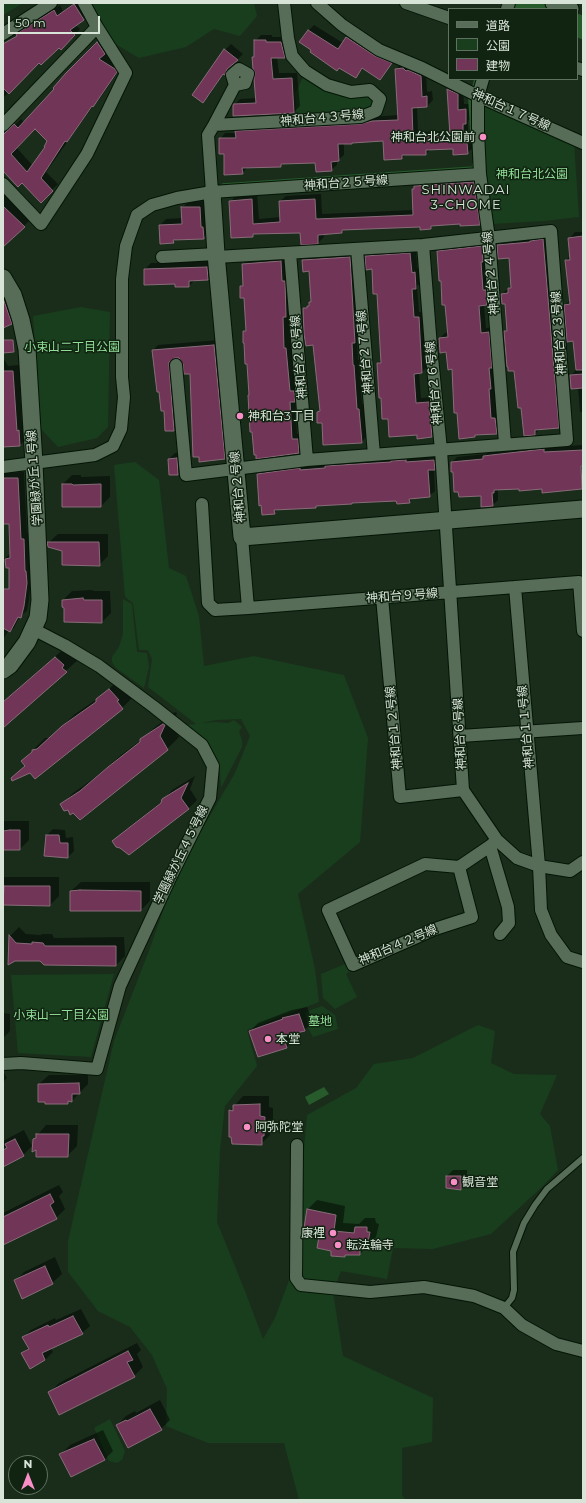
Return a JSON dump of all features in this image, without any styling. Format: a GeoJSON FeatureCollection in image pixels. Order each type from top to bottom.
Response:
{"type":"FeatureCollection","features":[{"type":"Feature","properties":{"kind":"street"},"geometry":{"type":"LineString","coordinates":[[3,34],[51,3]]}},
{"type":"Feature","properties":{"kind":"street"},"geometry":{"type":"LineString","coordinates":[[3,184],[41,224],[87,154],[126,73],[97,27],[84,3]]}},
{"type":"Feature","properties":{"kind":"street","name":"神和台４３号線"},"geometry":{"type":"LineString","coordinates":[[214,125],[361,117],[376,111],[380,99],[370,90],[351,92],[327,85],[305,71],[292,56],[288,38],[284,3]]}},
{"type":"Feature","properties":{"kind":"street","name":"神和台１７号線"},"geometry":{"type":"LineString","coordinates":[[317,3],[342,25],[379,50],[422,68],[478,96],[583,143]]}},
{"type":"Feature","properties":{"kind":"street"},"geometry":{"type":"LineString","coordinates":[[406,3],[448,18]]}},
{"type":"Feature","properties":{"kind":"street"},"geometry":{"type":"LineString","coordinates":[[3,125],[97,27]]}},
{"type":"Feature","properties":{"kind":"street","name":"神和台２４号線"},"geometry":{"type":"LineString","coordinates":[[483,80],[478,96],[480,174],[488,238],[505,444]]}},
{"type":"Feature","properties":{"kind":"street"},"geometry":{"type":"LineString","coordinates":[[212,192],[208,135],[235,85]]}},
{"type":"Feature","properties":{"kind":"street","name":"神和台２５号線"},"geometry":{"type":"LineString","coordinates":[[3,467],[95,455],[113,446],[121,429],[124,397],[122,377],[122,279],[126,246],[137,215],[152,205],[177,198],[212,192],[480,174]]}},
{"type":"Feature","properties":{"kind":"street","name":"神和台２号線"},"geometry":{"type":"LineString","coordinates":[[212,192],[216,256],[237,469],[242,537],[583,509]]}},
{"type":"Feature","properties":{"kind":"street","name":"神和台２３号線"},"geometry":{"type":"LineString","coordinates":[[162,257],[290,253],[424,245],[551,231],[567,440],[307,460],[186,474],[176,365]]}},
{"type":"Feature","properties":{"kind":"street","name":"神和台２６号線"},"geometry":{"type":"LineString","coordinates":[[424,245],[446,520]]}},
{"type":"Feature","properties":{"kind":"street","name":"神和台２７号線"},"geometry":{"type":"LineString","coordinates":[[357,248],[374,455]]}},
{"type":"Feature","properties":{"kind":"street","name":"神和台２８号線"},"geometry":{"type":"LineString","coordinates":[[290,253],[307,460]]}},
{"type":"Feature","properties":{"kind":"street","name":"学園緑が丘１号線"},"geometry":{"type":"LineString","coordinates":[[3,278],[13,295],[22,320],[25,342],[34,463],[40,600],[38,618],[23,648],[10,665],[3,670]]}},
{"type":"Feature","properties":{"kind":"street","name":"神和台９号線"},"geometry":{"type":"LineString","coordinates":[[202,504],[208,604],[215,610],[579,582],[583,631]]}},
{"type":"Feature","properties":{"kind":"street","name":"神和台６号線"},"geometry":{"type":"LineString","coordinates":[[446,520],[463,790]]}},
{"type":"Feature","properties":{"kind":"street"},"geometry":{"type":"LineString","coordinates":[[242,537],[248,608]]}},
{"type":"Feature","properties":{"kind":"street","name":"神和台１１号線"},"geometry":{"type":"LineString","coordinates":[[515,587],[526,732],[539,866],[541,910],[550,935],[567,957],[583,962]]}},
{"type":"Feature","properties":{"kind":"street","name":"神和台１２号線"},"geometry":{"type":"LineString","coordinates":[[382,597],[400,796],[463,790]]}},
{"type":"Feature","properties":{"kind":"street","name":"学園緑が丘４５号線"},"geometry":{"type":"LineString","coordinates":[[3,1064],[21,1063],[97,1069],[120,986],[168,881],[210,798],[213,766],[202,745],[154,707],[99,666],[64,645],[33,629]]}},
{"type":"Feature","properties":{"kind":"street"},"geometry":{"type":"LineString","coordinates":[[460,736],[583,728]]}},
{"type":"Feature","properties":{"kind":"street"},"geometry":{"type":"LineString","coordinates":[[463,790],[494,843],[508,907],[509,923],[500,934]]}},
{"type":"Feature","properties":{"kind":"street"},"geometry":{"type":"LineString","coordinates":[[494,843],[517,858],[539,866],[570,870],[583,862]]}},
{"type":"Feature","properties":{"kind":"street"},"geometry":{"type":"LineString","coordinates":[[459,867],[494,843]]}},
{"type":"Feature","properties":{"kind":"street","name":"神和台４２号線"},"geometry":{"type":"LineString","coordinates":[[425,864],[459,867],[472,917],[435,929],[353,964],[328,910],[425,864]]}},
{"type":"Feature","properties":{"kind":"street"},"geometry":{"type":"LineString","coordinates":[[297,1145],[296,1278],[301,1285],[370,1292],[424,1286],[474,1296],[504,1308],[522,1324],[556,1344],[583,1351]]}},
{"type":"Feature","properties":{"kind":"lane"},"geometry":{"type":"LineString","coordinates":[[504,1308],[512,1298],[514,1290],[513,1252],[524,1223],[535,1204],[547,1189],[583,1158]]}},
{"type":"Feature","properties":{"kind":"green space"},"geometry":{"type":"Polygon","coordinates":[[[3,3],[23,3],[3,15],[3,3]]]}},
{"type":"Feature","properties":{"kind":"green space"},"geometry":{"type":"Polygon","coordinates":[[[91,3],[254,3],[257,16],[240,36],[214,29],[186,47],[139,58],[112,42],[91,3]]]}},
{"type":"Feature","properties":{"kind":"green space"},"geometry":{"type":"Polygon","coordinates":[[[304,76],[316,85],[342,97],[370,96],[373,100],[373,106],[368,109],[296,115],[295,93],[304,76]]]}},
{"type":"Feature","properties":{"kind":"green space","name":"神和台北公園"},"geometry":{"type":"Polygon","coordinates":[[[480,103],[574,142],[579,217],[492,224],[480,103]]]}},
{"type":"Feature","properties":{"kind":"green space","name":"小束山二丁目公園"},"geometry":{"type":"Polygon","coordinates":[[[81,307],[110,312],[108,427],[97,438],[58,447],[41,429],[33,316],[81,307]]]}},
{"type":"Feature","properties":{"kind":"green space"},"geometry":{"type":"Polygon","coordinates":[[[135,462],[159,480],[169,568],[186,576],[199,616],[204,666],[254,656],[344,675],[368,738],[360,842],[298,894],[315,969],[319,1002],[247,1030],[257,1066],[225,1106],[220,1150],[217,1222],[263,1339],[275,1318],[294,1267],[307,1115],[356,1088],[374,1064],[413,1058],[478,1025],[495,1031],[491,1063],[514,1074],[557,1075],[540,1114],[550,1126],[558,1170],[543,1186],[491,1234],[433,1249],[393,1248],[387,1279],[341,1271],[333,1292],[343,1356],[433,1398],[432,1442],[402,1448],[402,1495],[405,1500],[299,1500],[284,1443],[208,1443],[166,1426],[167,1389],[152,1355],[130,1327],[98,1311],[68,1272],[68,1241],[114,1041],[168,897],[188,853],[235,773],[250,736],[241,719],[217,720],[202,723],[228,723],[234,720],[242,727],[239,732],[242,740],[242,747],[221,788],[220,770],[213,751],[202,736],[188,725],[196,724],[148,687],[152,659],[148,650],[139,650],[133,603],[125,597],[114,465],[135,462]]]}},
{"type":"Feature","properties":{"kind":"green space"},"geometry":{"type":"Polygon","coordinates":[[[123,599],[132,604],[137,652],[147,653],[149,667],[144,688],[116,668],[112,662],[112,657],[119,647],[123,634],[123,599]]]}},
{"type":"Feature","properties":{"kind":"green space"},"geometry":{"type":"Polygon","coordinates":[[[345,964],[349,972],[346,974],[357,997],[335,1009],[323,998],[321,974],[345,964]]]}},
{"type":"Feature","properties":{"kind":"green space","name":"小束山一丁目公園"},"geometry":{"type":"Polygon","coordinates":[[[114,974],[91,1057],[18,1053],[11,975],[114,974]]]}},
{"type":"Feature","properties":{"kind":"green space","name":"墓地"},"geometry":{"type":"Polygon","coordinates":[[[322,1006],[335,1015],[338,1029],[313,1037],[308,1028],[305,1012],[322,1006]]]}},
{"type":"Feature","properties":{"kind":"green space"},"geometry":{"type":"Polygon","coordinates":[[[110,1419],[125,1451],[122,1460],[117,1463],[109,1461],[94,1428],[110,1419]]]}},
{"type":"Feature","properties":{"kind":"shaded area"},"geometry":{"type":"Polygon","coordinates":[[[324,1087],[329,1094],[309,1105],[305,1097],[324,1087]]]}},
{"type":"Feature","properties":{"kind":"building"},"geometry":{"type":"Polygon","coordinates":[[[74,4],[84,20],[70,30],[75,35],[61,50],[59,48],[41,65],[39,63],[9,94],[3,88],[3,44],[54,10],[57,16],[74,4]]]}},
{"type":"Feature","properties":{"kind":"building"},"geometry":{"type":"Polygon","coordinates":[[[308,30],[338,49],[346,37],[375,56],[392,63],[380,80],[362,68],[356,78],[339,68],[337,71],[310,52],[311,50],[299,42],[308,30]]]}},
{"type":"Feature","properties":{"kind":"building"},"geometry":{"type":"Polygon","coordinates":[[[254,40],[281,42],[285,58],[271,58],[273,79],[292,78],[294,113],[233,116],[233,104],[256,103],[255,73],[253,69],[252,57],[254,57],[254,40]]]}},
{"type":"Feature","properties":{"kind":"building"},"geometry":{"type":"Polygon","coordinates":[[[97,42],[105,54],[99,59],[115,69],[117,72],[67,142],[65,141],[41,178],[53,191],[41,203],[22,183],[18,187],[3,171],[3,135],[14,124],[18,128],[54,89],[53,88],[97,42]],[[35,129],[11,154],[27,172],[45,147],[47,141],[35,129]]]}},
{"type":"Feature","properties":{"kind":"building"},"geometry":{"type":"Polygon","coordinates":[[[224,49],[238,60],[227,69],[225,75],[223,74],[203,103],[192,95],[224,49]]]}},
{"type":"Feature","properties":{"kind":"building"},"geometry":{"type":"Polygon","coordinates":[[[403,68],[406,71],[408,70],[421,76],[422,97],[427,96],[427,107],[412,108],[413,137],[450,136],[447,89],[458,94],[458,110],[466,109],[466,124],[463,124],[463,143],[467,143],[468,154],[453,155],[453,149],[426,150],[426,155],[402,155],[402,159],[384,160],[383,141],[338,144],[339,161],[331,162],[332,171],[316,172],[315,163],[281,164],[281,167],[242,168],[243,174],[224,175],[224,154],[219,154],[219,138],[236,138],[235,131],[361,124],[372,121],[398,120],[395,69],[403,68]]]}},
{"type":"Feature","properties":{"kind":"building"},"geometry":{"type":"Polygon","coordinates":[[[474,182],[480,225],[460,226],[460,224],[431,226],[431,229],[420,230],[420,227],[342,230],[342,233],[318,235],[318,244],[301,245],[300,233],[253,234],[253,237],[231,238],[229,201],[252,199],[253,224],[280,222],[279,201],[315,199],[316,219],[413,215],[412,189],[414,189],[414,186],[474,182]]]}},
{"type":"Feature","properties":{"kind":"building"},"geometry":{"type":"Polygon","coordinates":[[[3,206],[25,227],[3,247],[3,206]]]}},
{"type":"Feature","properties":{"kind":"building"},"geometry":{"type":"Polygon","coordinates":[[[181,207],[200,207],[201,227],[203,227],[204,239],[173,240],[174,243],[160,244],[159,225],[182,224],[181,207]]]}},
{"type":"Feature","properties":{"kind":"building"},"geometry":{"type":"Polygon","coordinates":[[[583,236],[583,370],[576,370],[573,341],[567,342],[564,305],[570,304],[565,260],[570,260],[568,238],[583,236]]]}},
{"type":"Feature","properties":{"kind":"building"},"geometry":{"type":"Polygon","coordinates":[[[543,239],[559,428],[535,430],[535,435],[524,436],[521,408],[518,408],[514,371],[508,371],[507,367],[504,331],[507,331],[505,304],[502,304],[501,294],[508,293],[508,288],[511,288],[509,258],[498,259],[497,245],[530,242],[543,239]]]}},
{"type":"Feature","properties":{"kind":"building"},"geometry":{"type":"Polygon","coordinates":[[[482,246],[483,262],[481,262],[483,290],[486,290],[487,305],[479,306],[481,333],[489,332],[492,368],[489,368],[491,418],[495,418],[497,434],[475,435],[475,437],[459,439],[457,413],[454,413],[452,369],[448,370],[446,352],[440,353],[439,338],[448,337],[445,305],[442,305],[441,281],[439,281],[437,251],[482,246]]]}},
{"type":"Feature","properties":{"kind":"building"},"geometry":{"type":"Polygon","coordinates":[[[410,253],[412,273],[415,272],[416,289],[412,289],[414,317],[419,317],[422,373],[414,374],[416,403],[429,402],[432,437],[417,439],[417,435],[389,437],[388,419],[382,419],[377,363],[381,363],[377,294],[373,294],[372,269],[366,270],[365,256],[410,253]]]}},
{"type":"Feature","properties":{"kind":"building"},"geometry":{"type":"Polygon","coordinates":[[[350,257],[355,343],[352,343],[353,365],[362,443],[323,445],[322,423],[317,423],[317,412],[320,411],[313,345],[306,346],[304,334],[303,308],[307,308],[307,306],[309,306],[309,302],[311,302],[309,271],[303,272],[302,260],[350,257]]]}},
{"type":"Feature","properties":{"kind":"building"},"geometry":{"type":"Polygon","coordinates":[[[281,261],[282,281],[285,281],[286,317],[283,317],[284,348],[286,348],[290,391],[294,391],[295,402],[290,402],[292,439],[298,439],[299,453],[256,459],[256,455],[254,455],[252,432],[250,432],[247,364],[245,364],[243,343],[243,331],[246,331],[244,298],[240,298],[240,286],[243,286],[242,264],[281,261]]]}},
{"type":"Feature","properties":{"kind":"building"},"geometry":{"type":"Polygon","coordinates":[[[207,267],[208,280],[189,281],[189,287],[175,287],[175,284],[144,285],[144,269],[207,267]]]}},
{"type":"Feature","properties":{"kind":"building"},"geometry":{"type":"Polygon","coordinates":[[[3,298],[12,324],[3,328],[3,298]]]}},
{"type":"Feature","properties":{"kind":"building"},"geometry":{"type":"Polygon","coordinates":[[[3,340],[13,340],[14,352],[3,353],[3,340]]]}},
{"type":"Feature","properties":{"kind":"building"},"geometry":{"type":"Polygon","coordinates":[[[214,345],[225,459],[199,462],[199,457],[193,457],[190,374],[184,374],[183,364],[179,358],[175,358],[169,362],[174,431],[165,431],[164,411],[161,411],[159,392],[157,392],[152,350],[214,345]]]}},
{"type":"Feature","properties":{"kind":"building"},"geometry":{"type":"Polygon","coordinates":[[[3,371],[13,371],[17,431],[19,430],[20,446],[3,447],[3,371]]]}},
{"type":"Feature","properties":{"kind":"building"},"geometry":{"type":"Polygon","coordinates":[[[583,374],[583,388],[571,389],[570,375],[583,374]]]}},
{"type":"Feature","properties":{"kind":"building"},"geometry":{"type":"Polygon","coordinates":[[[544,449],[544,452],[583,450],[583,466],[581,466],[582,489],[542,493],[542,489],[519,491],[519,489],[494,490],[494,493],[492,493],[493,506],[481,507],[481,496],[459,497],[458,492],[454,492],[451,462],[483,459],[483,456],[544,449]]]}},
{"type":"Feature","properties":{"kind":"building"},"geometry":{"type":"Polygon","coordinates":[[[177,458],[178,475],[169,475],[168,459],[177,458]]]}},
{"type":"Feature","properties":{"kind":"building"},"geometry":{"type":"Polygon","coordinates":[[[406,460],[406,462],[434,460],[435,470],[428,470],[430,497],[409,499],[410,503],[397,504],[396,501],[352,503],[316,506],[316,508],[274,510],[275,514],[262,515],[261,505],[259,506],[257,474],[300,468],[300,470],[325,468],[325,466],[406,460]]]}},
{"type":"Feature","properties":{"kind":"building"},"geometry":{"type":"Polygon","coordinates":[[[3,478],[18,478],[21,539],[24,539],[27,583],[21,618],[18,617],[10,632],[3,628],[3,589],[9,589],[9,568],[6,568],[5,559],[10,558],[9,524],[3,524],[3,478]]]}},
{"type":"Feature","properties":{"kind":"building"},"geometry":{"type":"Polygon","coordinates":[[[62,484],[101,484],[101,507],[62,507],[62,484]]]}},
{"type":"Feature","properties":{"kind":"building"},"geometry":{"type":"Polygon","coordinates":[[[47,542],[99,542],[100,566],[62,565],[62,551],[48,547],[47,542]]]}},
{"type":"Feature","properties":{"kind":"building"},"geometry":{"type":"Polygon","coordinates":[[[83,598],[84,600],[102,600],[102,623],[64,622],[64,608],[62,607],[62,600],[83,598]]]}},
{"type":"Feature","properties":{"kind":"building"},"geometry":{"type":"Polygon","coordinates":[[[55,657],[64,665],[62,668],[67,672],[3,728],[3,702],[55,657]]]}},
{"type":"Feature","properties":{"kind":"building"},"geometry":{"type":"Polygon","coordinates":[[[109,689],[119,700],[117,701],[123,709],[35,779],[30,773],[12,781],[11,778],[25,766],[21,761],[32,752],[32,750],[37,749],[62,726],[96,702],[96,699],[109,689]]]}},
{"type":"Feature","properties":{"kind":"building"},"geometry":{"type":"Polygon","coordinates":[[[163,724],[165,725],[160,736],[168,750],[80,820],[73,813],[70,815],[68,810],[64,811],[60,804],[80,791],[140,742],[140,739],[163,724]]]}},
{"type":"Feature","properties":{"kind":"building"},"geometry":{"type":"Polygon","coordinates":[[[188,783],[181,798],[189,809],[129,855],[120,848],[116,847],[112,841],[161,803],[162,799],[188,783]]]}},
{"type":"Feature","properties":{"kind":"building"},"geometry":{"type":"Polygon","coordinates":[[[20,830],[20,850],[3,850],[3,831],[20,830]]]}},
{"type":"Feature","properties":{"kind":"building"},"geometry":{"type":"Polygon","coordinates":[[[46,835],[59,835],[60,843],[68,843],[68,858],[44,856],[46,835]]]}},
{"type":"Feature","properties":{"kind":"building"},"geometry":{"type":"Polygon","coordinates":[[[4,886],[50,886],[50,906],[3,905],[4,886]]]}},
{"type":"Feature","properties":{"kind":"building"},"geometry":{"type":"Polygon","coordinates":[[[70,891],[141,891],[141,911],[70,911],[70,891]]]}},
{"type":"Feature","properties":{"kind":"building"},"geometry":{"type":"Polygon","coordinates":[[[9,935],[16,943],[43,943],[45,946],[116,946],[116,966],[44,965],[40,961],[15,961],[8,965],[9,935]]]}},
{"type":"Feature","properties":{"kind":"building","name":"本堂"},"geometry":{"type":"Polygon","coordinates":[[[299,1014],[305,1031],[283,1036],[287,1048],[258,1057],[249,1031],[283,1019],[282,1018],[299,1014]]]}},
{"type":"Feature","properties":{"kind":"building"},"geometry":{"type":"Polygon","coordinates":[[[79,1083],[80,1094],[72,1094],[72,1102],[68,1101],[68,1104],[45,1104],[45,1102],[38,1102],[38,1084],[79,1083]]]}},
{"type":"Feature","properties":{"kind":"building","name":"阿弥陀堂"},"geometry":{"type":"Polygon","coordinates":[[[260,1104],[260,1116],[265,1117],[262,1145],[232,1144],[231,1137],[229,1137],[229,1110],[233,1111],[233,1105],[260,1104]]]}},
{"type":"Feature","properties":{"kind":"building"},"geometry":{"type":"Polygon","coordinates":[[[36,1134],[69,1134],[68,1157],[36,1157],[36,1150],[32,1152],[33,1139],[36,1138],[36,1134]]]}},
{"type":"Feature","properties":{"kind":"building"},"geometry":{"type":"Polygon","coordinates":[[[15,1139],[24,1156],[3,1167],[3,1150],[7,1148],[5,1144],[15,1139]]]}},
{"type":"Feature","properties":{"kind":"building","name":"観音堂"},"geometry":{"type":"Polygon","coordinates":[[[446,1176],[461,1176],[461,1190],[446,1188],[446,1176]]]}},
{"type":"Feature","properties":{"kind":"building"},"geometry":{"type":"Polygon","coordinates":[[[50,1194],[54,1202],[50,1205],[57,1219],[3,1245],[3,1217],[50,1194]]]}},
{"type":"Feature","properties":{"kind":"building","name":"康裡"},"geometry":{"type":"Polygon","coordinates":[[[307,1209],[336,1215],[334,1231],[354,1233],[355,1227],[367,1227],[367,1232],[370,1232],[367,1247],[360,1245],[360,1255],[345,1255],[345,1257],[331,1256],[331,1251],[317,1248],[320,1231],[304,1228],[307,1209]]]}},
{"type":"Feature","properties":{"kind":"building"},"geometry":{"type":"Polygon","coordinates":[[[45,1266],[53,1284],[22,1299],[14,1280],[45,1266]]]}},
{"type":"Feature","properties":{"kind":"building"},"geometry":{"type":"Polygon","coordinates":[[[73,1316],[83,1334],[42,1353],[45,1360],[30,1369],[21,1353],[29,1349],[22,1337],[73,1316]]]}},
{"type":"Feature","properties":{"kind":"building"},"geometry":{"type":"Polygon","coordinates":[[[128,1351],[133,1360],[127,1362],[135,1377],[59,1415],[48,1392],[128,1351]]]}},
{"type":"Feature","properties":{"kind":"building"},"geometry":{"type":"Polygon","coordinates":[[[150,1409],[162,1430],[128,1448],[116,1425],[150,1409]]]}},
{"type":"Feature","properties":{"kind":"building"},"geometry":{"type":"Polygon","coordinates":[[[94,1439],[105,1460],[71,1477],[59,1454],[94,1439]]]}},
{"type":"Feature","properties":{"kind":"waterway"},"geometry":{"type":"LineString","coordinates":[[522,3],[535,8]]}},
{"type":"Feature","properties":{"kind":"waterway"},"geometry":{"type":"LineString","coordinates":[[578,26],[583,28]]}},
{"type":"Feature","properties":{"kind":"waterway"},"geometry":{"type":"LineString","coordinates":[[472,134],[470,100],[476,80]]}},
{"type":"Feature","properties":{"kind":"waterway"},"geometry":{"type":"LineString","coordinates":[[223,185],[474,168],[474,164]]}},
{"type":"Feature","properties":{"kind":"place","name":"神和台北公園前"},"geometry":{"type":"Point","coordinates":[483,137]}},
{"type":"Feature","properties":{"kind":"place","name":"神和台3丁目"},"geometry":{"type":"Point","coordinates":[240,416]}},
{"type":"Feature","properties":{"kind":"place","name":"本堂"},"geometry":{"type":"Point","coordinates":[268,1039]}},
{"type":"Feature","properties":{"kind":"place","name":"阿弥陀堂"},"geometry":{"type":"Point","coordinates":[247,1127]}},
{"type":"Feature","properties":{"kind":"place","name":"観音堂"},"geometry":{"type":"Point","coordinates":[454,1182]}},
{"type":"Feature","properties":{"kind":"place","name":"康裡"},"geometry":{"type":"Point","coordinates":[333,1233]}},
{"type":"Feature","properties":{"kind":"place","name":"転法輪寺"},"geometry":{"type":"Point","coordinates":[338,1245]}},
{"type":"Feature","properties":{"kind":"district","name":"SHINWADAI 3-CHOME"},"geometry":{"type":"Point","coordinates":[466,198]}}]}
